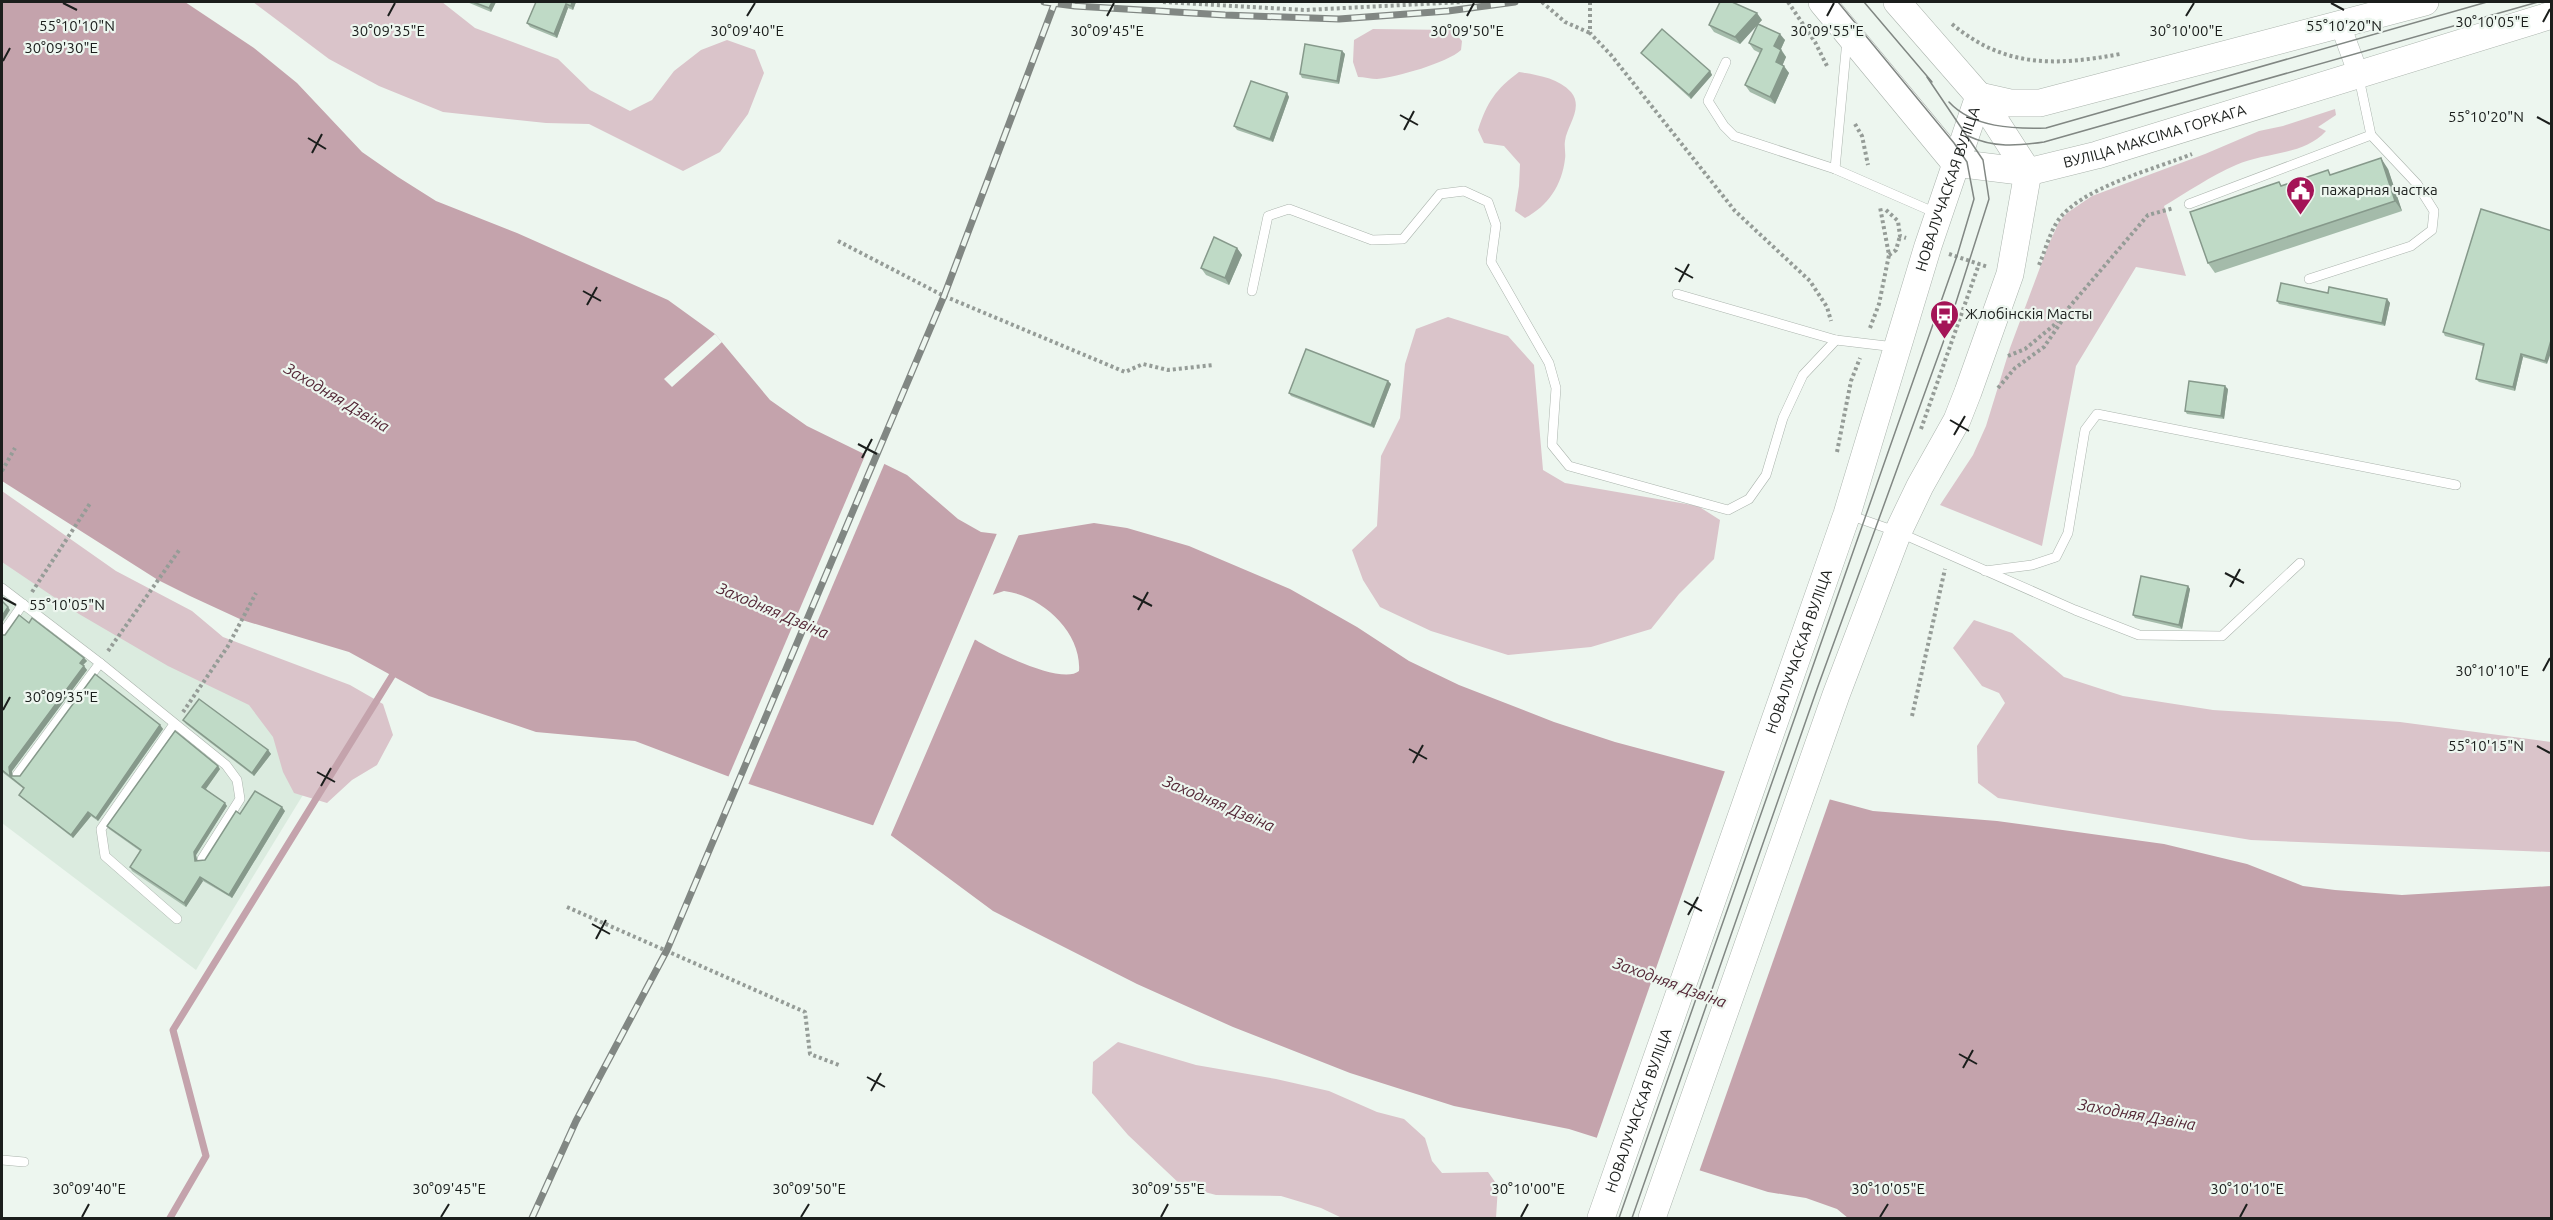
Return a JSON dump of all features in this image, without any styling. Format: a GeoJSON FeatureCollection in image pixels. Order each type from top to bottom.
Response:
{"type":"FeatureCollection","features":[{"type":"Feature","properties":{"kind":"main road"},"geometry":{"type":"LineString","coordinates":[[1822,2],[1955,163]]}},
{"type":"Feature","properties":{"kind":"main road"},"geometry":{"type":"LineString","coordinates":[[1898,2],[1979,96],[2010,103],[2040,103],[2425,2]]}},
{"type":"Feature","properties":{"kind":"main road","name":"ВУЛІЦА МАКСІМА ГОРКАГА"},"geometry":{"type":"LineString","coordinates":[[1955,163],[2028,172],[2114,150],[2552,15]]}},
{"type":"Feature","properties":{"kind":"main road","name":"НОВАЛУЧАСКАЯ ВУЛІЦА"},"geometry":{"type":"LineString","coordinates":[[1601,1218],[1847,514],[1938,214],[1979,96]]}},
{"type":"Feature","properties":{"kind":"main road","name":"НОВАЛУЧАСКАЯ ВУЛІЦА"},"geometry":{"type":"LineString","coordinates":[[1979,96],[2028,172]]}},
{"type":"Feature","properties":{"kind":"main road"},"geometry":{"type":"LineString","coordinates":[[1652,1218],[1836,695],[1898,532],[1920,486],[1957,420],[1968,392],[2010,274],[2028,172]]}},
{"type":"Feature","properties":{"kind":"street"},"geometry":{"type":"LineString","coordinates":[[2340,24],[2358,73]]}},
{"type":"Feature","properties":{"kind":"lane"},"geometry":{"type":"LineString","coordinates":[[1835,169],[1848,32]]}},
{"type":"Feature","properties":{"kind":"lane"},"geometry":{"type":"LineString","coordinates":[[1726,62],[1708,101],[1724,126],[1734,136],[1835,169],[1938,214]]}},
{"type":"Feature","properties":{"kind":"lane"},"geometry":{"type":"LineString","coordinates":[[2309,279],[2411,246],[2432,230],[2434,211],[2417,184],[2371,135],[2358,73]]}},
{"type":"Feature","properties":{"kind":"lane"},"geometry":{"type":"LineString","coordinates":[[2189,204],[2371,135]]}},
{"type":"Feature","properties":{"kind":"lane"},"geometry":{"type":"LineString","coordinates":[[1252,291],[1268,216],[1288,209],[1372,240],[1403,239],[1440,194],[1464,191],[1488,202],[1496,225],[1491,262],[1549,363],[1556,388],[1552,445],[1569,466],[1728,510],[1749,499],[1766,475],[1783,418],[1803,375],[1836,340]]}},
{"type":"Feature","properties":{"kind":"lane"},"geometry":{"type":"LineString","coordinates":[[1677,294],[1836,340],[1896,347]]}},
{"type":"Feature","properties":{"kind":"lane"},"geometry":{"type":"LineString","coordinates":[[1985,571],[2032,565],[2056,557],[2068,533],[2085,430],[2097,414],[2456,485]]}},
{"type":"Feature","properties":{"kind":"lane"},"geometry":{"type":"LineString","coordinates":[[1847,514],[1898,532],[2139,635],[2222,636],[2300,563]]}},
{"type":"Feature","properties":{"kind":"lane"},"geometry":{"type":"LineString","coordinates":[[2,588],[100,663],[226,765],[237,780],[240,799],[202,859]]}},
{"type":"Feature","properties":{"kind":"lane"},"geometry":{"type":"LineString","coordinates":[[2,634],[23,604]]}},
{"type":"Feature","properties":{"kind":"lane"},"geometry":{"type":"LineString","coordinates":[[17,775],[100,663]]}},
{"type":"Feature","properties":{"kind":"lane"},"geometry":{"type":"LineString","coordinates":[[174,724],[101,829],[105,856],[177,919]]}},
{"type":"Feature","properties":{"kind":"lane"},"geometry":{"type":"LineString","coordinates":[[2,1160],[24,1162]]}},
{"type":"Feature","properties":{"kind":"path"},"geometry":{"type":"LineString","coordinates":[[1163,2],[1305,10],[1463,2]]}},
{"type":"Feature","properties":{"kind":"path"},"geometry":{"type":"LineString","coordinates":[[1542,2],[1565,22],[1590,33],[1670,128],[1735,211],[1810,281],[1827,307],[1836,340]]}},
{"type":"Feature","properties":{"kind":"path"},"geometry":{"type":"LineString","coordinates":[[1590,2],[1590,33]]}},
{"type":"Feature","properties":{"kind":"path"},"geometry":{"type":"LineString","coordinates":[[1950,22],[1974,42],[2009,58],[2038,62],[2127,52]]}},
{"type":"Feature","properties":{"kind":"path"},"geometry":{"type":"LineString","coordinates":[[2074,59],[2076,66]]}},
{"type":"Feature","properties":{"kind":"path"},"geometry":{"type":"LineString","coordinates":[[2037,270],[2057,222],[2075,202],[2104,188],[2200,151]]}},
{"type":"Feature","properties":{"kind":"path"},"geometry":{"type":"LineString","coordinates":[[2103,181],[2104,188]]}},
{"type":"Feature","properties":{"kind":"path"},"geometry":{"type":"LineString","coordinates":[[2008,356],[2025,349],[2053,326],[2148,216],[2189,204]]}},
{"type":"Feature","properties":{"kind":"path"},"geometry":{"type":"LineString","coordinates":[[1889,255],[1896,250],[1900,236]]}},
{"type":"Feature","properties":{"kind":"path"},"geometry":{"type":"LineString","coordinates":[[838,240],[944,296],[1081,356],[1125,372],[1143,364],[1168,370],[1213,365]]}},
{"type":"Feature","properties":{"kind":"path"},"geometry":{"type":"LineString","coordinates":[[1921,429],[1979,264]]}},
{"type":"Feature","properties":{"kind":"path"},"geometry":{"type":"LineString","coordinates":[[1998,388],[2014,368],[2044,347],[2062,323],[2073,303]]}},
{"type":"Feature","properties":{"kind":"path"},"geometry":{"type":"LineString","coordinates":[[2007,364],[2012,345]]}},
{"type":"Feature","properties":{"kind":"path"},"geometry":{"type":"LineString","coordinates":[[1994,399],[2005,372]]}},
{"type":"Feature","properties":{"kind":"path"},"geometry":{"type":"LineString","coordinates":[[2,471],[15,448]]}},
{"type":"Feature","properties":{"kind":"path"},"geometry":{"type":"LineString","coordinates":[[23,604],[91,502]]}},
{"type":"Feature","properties":{"kind":"path"},"geometry":{"type":"LineString","coordinates":[[100,663],[180,549]]}},
{"type":"Feature","properties":{"kind":"path"},"geometry":{"type":"LineString","coordinates":[[1912,716],[1948,554]]}},
{"type":"Feature","properties":{"kind":"path"},"geometry":{"type":"LineString","coordinates":[[174,724],[228,646],[256,593]]}},
{"type":"Feature","properties":{"kind":"path"},"geometry":{"type":"LineString","coordinates":[[567,907],[805,1012],[810,1054],[839,1065]]}},
{"type":"Feature","properties":{"kind":"shaded area"},"geometry":{"type":"Polygon","coordinates":[[[253,2],[442,2],[475,28],[558,59],[590,90],[630,111],[652,100],[674,71],[701,50],[727,40],[755,50],[764,73],[748,114],[720,152],[683,171],[589,124],[546,123],[443,112],[379,86],[329,59],[253,2]]]}},
{"type":"Feature","properties":{"kind":"shaded area"},"geometry":{"type":"Polygon","coordinates":[[[1373,29],[1452,30],[1462,41],[1461,50],[1445,60],[1409,72],[1377,79],[1358,77],[1353,62],[1354,40],[1373,29]]]}},
{"type":"Feature","properties":{"kind":"shaded area"},"geometry":{"type":"Polygon","coordinates":[[[1519,72],[1560,83],[1571,92],[1576,104],[1566,135],[1561,178],[1547,201],[1525,218],[1515,211],[1520,164],[1504,146],[1484,143],[1478,130],[1493,97],[1519,72]]]}},
{"type":"Feature","properties":{"kind":"shaded area"},"geometry":{"type":"Polygon","coordinates":[[[2335,109],[2336,115],[2318,127],[2326,131],[2317,139],[2295,149],[2236,165],[2164,206],[2186,276],[2136,267],[2076,366],[2042,546],[1940,505],[1973,455],[1986,426],[2010,348],[2048,246],[2059,222],[2067,213],[2092,196],[2205,154],[2259,131],[2283,126],[2335,109]]]}},
{"type":"Feature","properties":{"kind":"shaded area"},"geometry":{"type":"Polygon","coordinates":[[[1448,317],[1508,336],[1534,365],[1543,470],[1565,483],[1698,506],[1720,520],[1714,559],[1679,594],[1651,629],[1591,647],[1508,655],[1431,631],[1380,607],[1363,580],[1352,550],[1377,526],[1381,456],[1400,418],[1405,364],[1416,329],[1448,317]]]}},
{"type":"Feature","properties":{"kind":"shaded area"},"geometry":{"type":"Polygon","coordinates":[[[2,491],[116,571],[192,611],[223,637],[350,685],[383,704],[393,735],[377,765],[352,780],[327,803],[294,793],[283,772],[273,737],[249,705],[168,666],[79,614],[2,562],[2,491]]]}},
{"type":"Feature","properties":{"kind":"shaded area"},"geometry":{"type":"Polygon","coordinates":[[[2,529],[339,736],[196,970],[2,823],[2,529]]]}},
{"type":"Feature","properties":{"kind":"shaded area"},"geometry":{"type":"Polygon","coordinates":[[[1974,620],[2012,633],[2064,677],[2123,696],[2213,710],[2400,722],[2551,742],[2551,852],[2251,840],[1998,798],[1978,783],[1977,746],[2005,703],[1999,693],[1982,686],[1953,648],[1974,620]]]}},
{"type":"Feature","properties":{"kind":"shaded area"},"geometry":{"type":"Polygon","coordinates":[[[1118,1042],[1196,1065],[1329,1091],[1377,1112],[1404,1119],[1425,1138],[1432,1161],[1442,1173],[1488,1172],[1498,1186],[1496,1218],[1342,1218],[1321,1208],[1281,1196],[1216,1195],[1182,1186],[1128,1135],[1092,1093],[1093,1062],[1118,1042]]]}},
{"type":"Feature","properties":{"kind":"water","name":"Заходняя Дзвіна"},"geometry":{"type":"Polygon","coordinates":[[[2,2],[185,2],[254,48],[297,83],[362,152],[398,177],[436,201],[517,233],[668,300],[715,334],[770,400],[807,426],[907,475],[958,519],[981,532],[1014,536],[1094,523],[1127,528],[1189,546],[1290,589],[1357,627],[1409,661],[1459,685],[1554,722],[1615,742],[1873,811],[1997,821],[2164,844],[2247,864],[2303,886],[2335,890],[2402,895],[2551,886],[2551,1218],[1848,1218],[1837,1209],[1806,1198],[1768,1192],[1569,1129],[1454,1106],[1350,1073],[1233,1027],[1137,984],[993,911],[881,828],[743,782],[635,741],[536,732],[429,696],[349,652],[242,620],[158,580],[2,481],[2,2]],[[1004,591],[992,595],[970,616],[968,635],[1006,656],[1041,670],[1057,674],[1079,671],[1074,643],[1066,630],[1045,608],[1018,594],[1004,591]]]}},
{"type":"Feature","properties":{"kind":"pier"},"geometry":{"type":"Polygon","coordinates":[[[715,334],[722,342],[672,387],[664,379],[715,334]]]}},
{"type":"Feature","properties":{"kind":"pier"},"geometry":{"type":"Polygon","coordinates":[[[867,451],[886,460],[747,787],[727,780],[867,451]]]}},
{"type":"Feature","properties":{"kind":"pier"},"geometry":{"type":"Polygon","coordinates":[[[998,531],[1020,532],[991,599],[973,617],[971,633],[976,637],[890,837],[872,828],[998,531]]]}},
{"type":"Feature","properties":{"kind":"pier"},"geometry":{"type":"Polygon","coordinates":[[[1726,768],[1831,796],[1699,1172],[1596,1140],[1726,768]]]}},
{"type":"Feature","properties":{"kind":"building"},"geometry":{"type":"Polygon","coordinates":[[[473,2],[492,2],[489,8],[473,2]]]}},
{"type":"Feature","properties":{"kind":"building"},"geometry":{"type":"Polygon","coordinates":[[[536,2],[572,2],[571,6],[566,4],[554,34],[527,23],[536,2]]]}},
{"type":"Feature","properties":{"kind":"building"},"geometry":{"type":"Polygon","coordinates":[[[1720,2],[1732,2],[1757,13],[1735,37],[1709,25],[1720,2]]]}},
{"type":"Feature","properties":{"kind":"building"},"geometry":{"type":"Polygon","coordinates":[[[1758,24],[1780,34],[1774,46],[1781,50],[1776,62],[1784,66],[1770,97],[1745,85],[1762,49],[1749,43],[1758,24]]]}},
{"type":"Feature","properties":{"kind":"building"},"geometry":{"type":"Polygon","coordinates":[[[1662,29],[1710,71],[1689,95],[1641,53],[1662,29]]]}},
{"type":"Feature","properties":{"kind":"building"},"geometry":{"type":"Polygon","coordinates":[[[1305,44],[1342,51],[1337,81],[1300,74],[1305,44]]]}},
{"type":"Feature","properties":{"kind":"building"},"geometry":{"type":"Polygon","coordinates":[[[1251,81],[1287,93],[1270,139],[1234,126],[1251,81]]]}},
{"type":"Feature","properties":{"kind":"building","name":"пажарная частка"},"geometry":{"type":"Polygon","coordinates":[[[2381,158],[2395,201],[2208,263],[2190,212],[2279,182],[2281,186],[2328,170],[2330,175],[2381,158]]]}},
{"type":"Feature","properties":{"kind":"building"},"geometry":{"type":"Polygon","coordinates":[[[2481,209],[2552,231],[2552,337],[2545,361],[2521,354],[2513,387],[2476,379],[2484,344],[2443,332],[2481,209]]]}},
{"type":"Feature","properties":{"kind":"building"},"geometry":{"type":"Polygon","coordinates":[[[1214,237],[1237,248],[1225,278],[1201,268],[1214,237]]]}},
{"type":"Feature","properties":{"kind":"building"},"geometry":{"type":"Polygon","coordinates":[[[2281,283],[2328,293],[2329,287],[2387,299],[2382,323],[2277,301],[2281,283]]]}},
{"type":"Feature","properties":{"kind":"building"},"geometry":{"type":"Polygon","coordinates":[[[1306,349],[1388,381],[1371,425],[1289,393],[1306,349]]]}},
{"type":"Feature","properties":{"kind":"building"},"geometry":{"type":"Polygon","coordinates":[[[2189,381],[2225,386],[2221,416],[2185,411],[2189,381]]]}},
{"type":"Feature","properties":{"kind":"building"},"geometry":{"type":"Polygon","coordinates":[[[2141,576],[2188,586],[2179,625],[2133,615],[2141,576]]]}},
{"type":"Feature","properties":{"kind":"building"},"geometry":{"type":"Polygon","coordinates":[[[2,601],[8,607],[2,616],[2,601]]]}},
{"type":"Feature","properties":{"kind":"building"},"geometry":{"type":"Polygon","coordinates":[[[19,615],[29,623],[32,618],[84,658],[80,663],[84,666],[9,767],[10,776],[20,776],[95,674],[160,725],[96,818],[88,812],[71,835],[19,795],[24,788],[2,770],[2,635],[5,635],[19,615]]]}},
{"type":"Feature","properties":{"kind":"building"},"geometry":{"type":"Polygon","coordinates":[[[199,699],[268,750],[252,773],[183,720],[199,699]]]}},
{"type":"Feature","properties":{"kind":"building"},"geometry":{"type":"Polygon","coordinates":[[[175,731],[218,766],[202,787],[225,803],[194,852],[195,861],[205,860],[236,811],[240,814],[255,791],[282,807],[229,895],[200,877],[184,903],[130,867],[141,850],[107,826],[175,731]]]}},
{"type":"Feature","properties":{"kind":"waterway"},"geometry":{"type":"LineString","coordinates":[[170,1218],[206,1156],[173,1030],[392,676]]}},
{"type":"Feature","properties":{"kind":"tram line"},"geometry":{"type":"LineString","coordinates":[[1619,1218],[1957,256],[1974,199],[1967,162],[1954,143],[1838,2]]}},
{"type":"Feature","properties":{"kind":"tram line"},"geometry":{"type":"LineString","coordinates":[[1864,2],[1932,82]]}},
{"type":"Feature","properties":{"kind":"tram line"},"geometry":{"type":"LineString","coordinates":[[1949,102],[1959,111],[1982,122],[2008,127],[2046,128],[2487,2]]}},
{"type":"Feature","properties":{"kind":"tram line"},"geometry":{"type":"LineString","coordinates":[[1968,136],[1987,143],[2006,145],[2044,142],[2538,2]]}},
{"type":"Feature","properties":{"kind":"tram line"},"geometry":{"type":"LineString","coordinates":[[1632,1218],[1817,689],[1944,340],[1989,199],[1983,160],[1927,77]]}},
{"type":"Feature","properties":{"kind":"railway"},"geometry":{"type":"LineString","coordinates":[[1044,2],[1225,15],[1339,19],[1448,11],[1515,2]]}},
{"type":"Feature","properties":{"kind":"railway"},"geometry":{"type":"LineString","coordinates":[[532,1218],[576,1121],[667,950],[944,296],[1055,2]]}},
{"type":"Feature","properties":{"kind":"place","name":"пажарная частка"},"geometry":{"type":"Point","coordinates":[2300,216]}},
{"type":"Feature","properties":{"kind":"place","name":"Жлобінскія Масты"},"geometry":{"type":"Point","coordinates":[1944,340]}}]}
